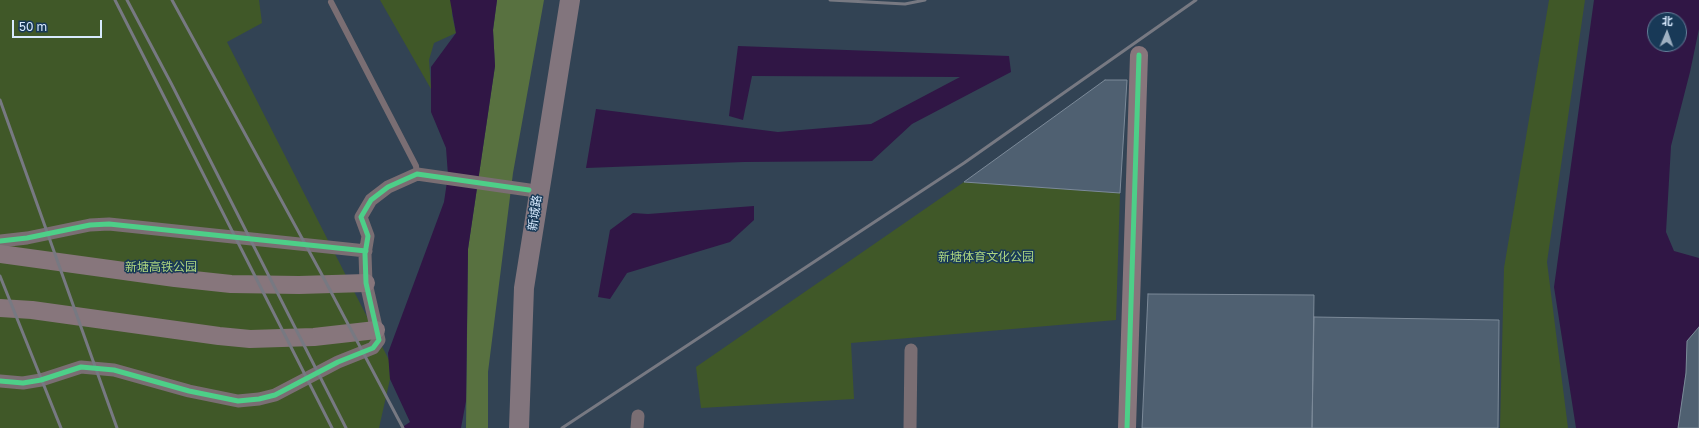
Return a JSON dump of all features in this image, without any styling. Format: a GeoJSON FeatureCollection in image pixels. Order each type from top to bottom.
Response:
{"type":"FeatureCollection","features":[{"type":"Feature","properties":{"kind":"main road","name":"新城路"},"geometry":{"type":"LineString","coordinates":[[510,428],[514,287],[560,0]]}},
{"type":"Feature","properties":{"kind":"main road","name":"新城路"},"geometry":{"type":"LineString","coordinates":[[519,428],[524,288],[570,0]]}},
{"type":"Feature","properties":{"kind":"street"},"geometry":{"type":"LineString","coordinates":[[1127,428],[1139,55]]}},
{"type":"Feature","properties":{"kind":"street"},"geometry":{"type":"LineString","coordinates":[[0,381],[23,383],[41,380],[81,367],[114,370],[189,391],[238,401],[259,399],[274,395],[338,362],[373,348],[379,340],[366,283],[366,251],[368,236],[361,218],[371,200],[388,187],[417,174],[529,190]]}},
{"type":"Feature","properties":{"kind":"street"},"geometry":{"type":"LineString","coordinates":[[0,241],[27,238],[90,225],[109,224],[366,251]]}},
{"type":"Feature","properties":{"kind":"street"},"geometry":{"type":"LineString","coordinates":[[0,254],[175,278],[231,284],[299,285],[366,283]]}},
{"type":"Feature","properties":{"kind":"street"},"geometry":{"type":"LineString","coordinates":[[0,308],[32,310],[250,339],[314,338],[376,330]]}},
{"type":"Feature","properties":{"kind":"street"},"geometry":{"type":"LineString","coordinates":[[910,428],[911,350]]}},
{"type":"Feature","properties":{"kind":"lane"},"geometry":{"type":"LineString","coordinates":[[331,2],[416,166],[417,174]]}},
{"type":"Feature","properties":{"kind":"green space","name":"新塘高铁公园"},"geometry":{"type":"Polygon","coordinates":[[[0,0],[259,0],[262,23],[227,42],[389,360],[390,379],[379,428],[0,428],[0,0]]]}},
{"type":"Feature","properties":{"kind":"green space"},"geometry":{"type":"Polygon","coordinates":[[[380,0],[453,0],[452,15],[456,33],[434,43],[429,60],[431,89],[380,0]]]}},
{"type":"Feature","properties":{"kind":"green space"},"geometry":{"type":"Polygon","coordinates":[[[497,0],[544,0],[513,173],[488,372],[488,428],[466,428],[468,249],[495,66],[493,30],[497,0]]]}},
{"type":"Feature","properties":{"kind":"green space"},"geometry":{"type":"Polygon","coordinates":[[[1549,0],[1585,0],[1547,262],[1568,428],[1500,428],[1504,268],[1549,0]]]}},
{"type":"Feature","properties":{"kind":"green space","name":"新塘体育文化公园"},"geometry":{"type":"Polygon","coordinates":[[[964,182],[1120,193],[1116,320],[851,343],[854,399],[701,408],[696,367],[964,182]]]}},
{"type":"Feature","properties":{"kind":"shaded area"},"geometry":{"type":"Polygon","coordinates":[[[450,0],[497,0],[493,30],[495,66],[468,249],[466,401],[461,428],[401,428],[410,422],[390,379],[388,353],[444,202],[448,175],[446,148],[431,112],[431,67],[456,33],[450,0]]]}},
{"type":"Feature","properties":{"kind":"shaded area"},"geometry":{"type":"Polygon","coordinates":[[[1594,0],[1699,0],[1699,29],[1690,72],[1671,146],[1666,232],[1674,251],[1699,258],[1699,327],[1687,341],[1686,369],[1678,428],[1576,428],[1554,287],[1594,0]]]}},
{"type":"Feature","properties":{"kind":"shaded area"},"geometry":{"type":"Polygon","coordinates":[[[738,46],[1009,56],[1011,72],[912,124],[872,161],[744,162],[586,168],[596,109],[778,132],[871,124],[960,77],[752,76],[743,120],[729,116],[738,46]]]}},
{"type":"Feature","properties":{"kind":"shaded area"},"geometry":{"type":"Polygon","coordinates":[[[754,206],[754,220],[730,242],[627,273],[610,299],[598,297],[610,230],[633,213],[648,214],[754,206]]]}},
{"type":"Feature","properties":{"kind":"building"},"geometry":{"type":"Polygon","coordinates":[[[1105,80],[1127,80],[1120,193],[964,182],[1105,80]]]}},
{"type":"Feature","properties":{"kind":"building"},"geometry":{"type":"Polygon","coordinates":[[[1148,294],[1314,295],[1312,428],[1142,428],[1148,294]]]}},
{"type":"Feature","properties":{"kind":"building"},"geometry":{"type":"Polygon","coordinates":[[[1314,317],[1499,320],[1498,428],[1312,428],[1314,317]]]}},
{"type":"Feature","properties":{"kind":"building"},"geometry":{"type":"Polygon","coordinates":[[[1699,327],[1699,428],[1678,428],[1686,373],[1687,341],[1699,327]]]}},
{"type":"Feature","properties":{"kind":"railway"},"geometry":{"type":"LineString","coordinates":[[115,0],[332,428]]}},
{"type":"Feature","properties":{"kind":"railway"},"geometry":{"type":"LineString","coordinates":[[127,0],[172,85],[346,428]]}},
{"type":"Feature","properties":{"kind":"railway"},"geometry":{"type":"LineString","coordinates":[[172,0],[321,273],[403,428]]}},
{"type":"Feature","properties":{"kind":"railway"},"geometry":{"type":"LineString","coordinates":[[830,0],[905,4],[925,0]]}},
{"type":"Feature","properties":{"kind":"railway"},"geometry":{"type":"LineString","coordinates":[[562,428],[964,163],[1196,0]]}},
{"type":"Feature","properties":{"kind":"railway"},"geometry":{"type":"LineString","coordinates":[[0,100],[117,428]]}},
{"type":"Feature","properties":{"kind":"railway"},"geometry":{"type":"LineString","coordinates":[[0,276],[61,428]]}},
{"type":"Feature","properties":{"kind":"cycle path"},"geometry":{"type":"LineString","coordinates":[[1127,428],[1139,55]]}},
{"type":"Feature","properties":{"kind":"cycle path"},"geometry":{"type":"LineString","coordinates":[[0,381],[23,383],[41,380],[81,367],[114,370],[189,391],[238,401],[259,399],[275,395],[338,362],[373,348],[379,340],[366,283],[365,254],[368,236],[361,217],[371,200],[388,187],[417,174],[529,190]]}},
{"type":"Feature","properties":{"kind":"cycle path"},"geometry":{"type":"LineString","coordinates":[[0,241],[27,238],[90,225],[109,224],[366,251]]}}]}
